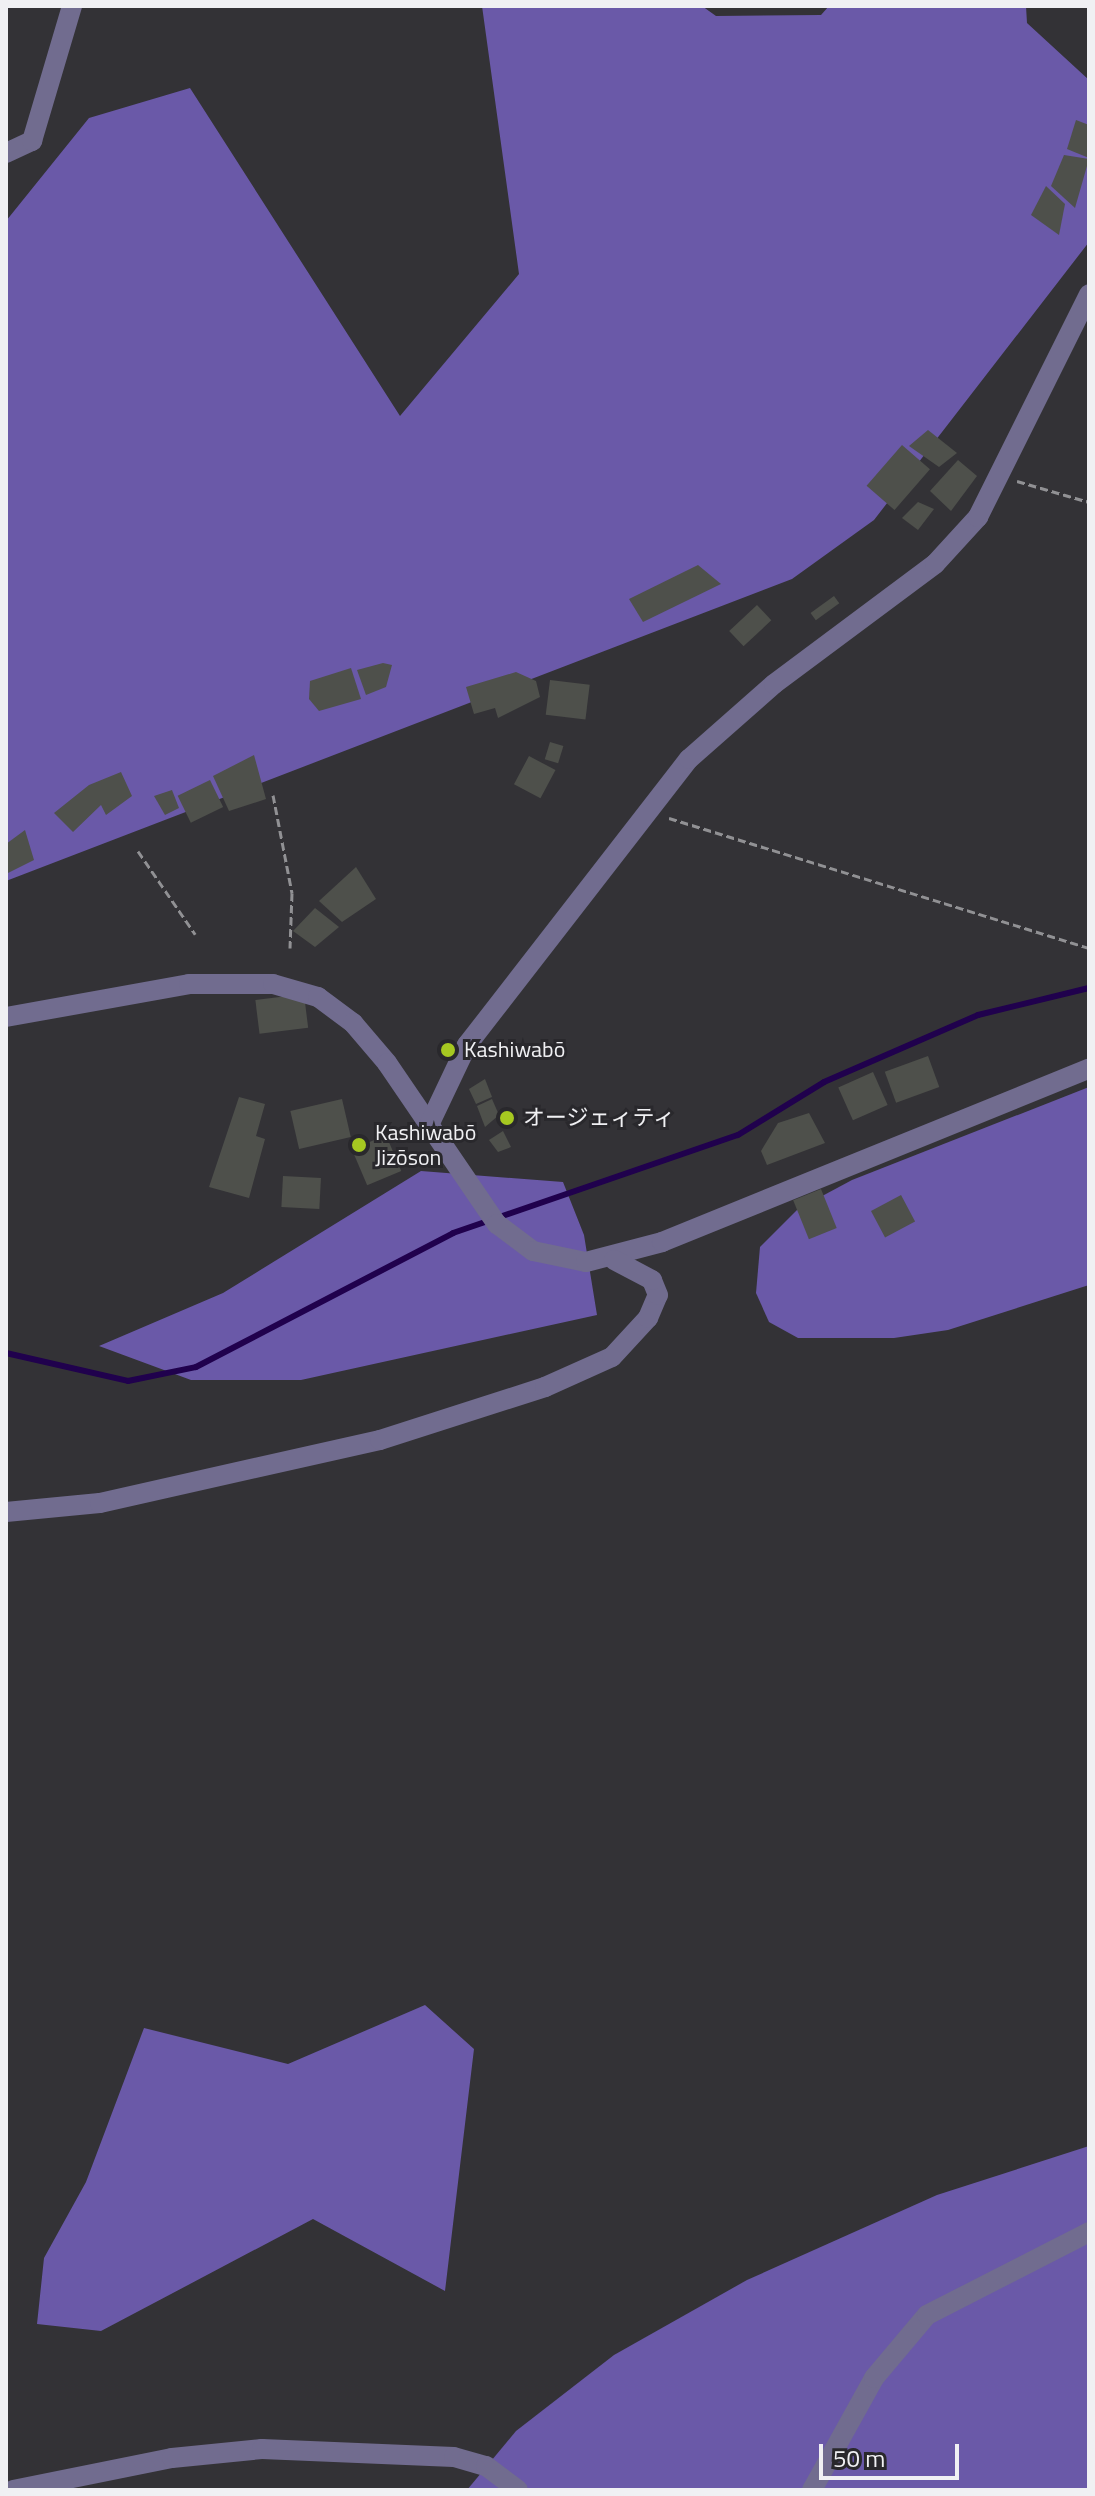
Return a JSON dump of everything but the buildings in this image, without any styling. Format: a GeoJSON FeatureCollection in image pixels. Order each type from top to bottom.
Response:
{"type":"FeatureCollection","features":[{"type":"Feature","properties":{"kind":"street"},"geometry":{"type":"LineString","coordinates":[[6,153],[32,141],[72,6]]}},
{"type":"Feature","properties":{"kind":"street"},"geometry":{"type":"LineString","coordinates":[[429,1125],[467,1045],[647,811],[730,719],[935,564],[1002,476],[1089,294]]}},
{"type":"Feature","properties":{"kind":"street"},"geometry":{"type":"LineString","coordinates":[[6,1017],[189,984],[293,988],[353,1023],[429,1125],[479,1202],[500,1227],[561,1260],[614,1260],[1089,1069]]}},
{"type":"Feature","properties":{"kind":"street"},"geometry":{"type":"LineString","coordinates":[[6,1512],[100,1503],[380,1440],[545,1387],[612,1357],[648,1318],[658,1295],[652,1280],[614,1260]]}},
{"type":"Feature","properties":{"kind":"street"},"geometry":{"type":"LineString","coordinates":[[812,2490],[874,2378],[927,2315],[1089,2232]]}},
{"type":"Feature","properties":{"kind":"street"},"geometry":{"type":"LineString","coordinates":[[13,2490],[262,2449],[454,2457],[486,2466],[518,2490]]}},
{"type":"Feature","properties":{"kind":"path"},"geometry":{"type":"LineString","coordinates":[[1002,476],[1089,502]]}},
{"type":"Feature","properties":{"kind":"path"},"geometry":{"type":"LineString","coordinates":[[273,795],[292,893],[290,948]]}},
{"type":"Feature","properties":{"kind":"path"},"geometry":{"type":"LineString","coordinates":[[647,811],[1089,948]]}},
{"type":"Feature","properties":{"kind":"path"},"geometry":{"type":"LineString","coordinates":[[138,851],[195,934]]}},
{"type":"Feature","properties":{"kind":"shaded area"},"geometry":{"type":"Polygon","coordinates":[[[482,6],[702,6],[716,16],[821,15],[829,6],[1026,6],[1027,23],[1089,80],[1089,242],[874,520],[792,579],[6,881],[6,221],[89,118],[190,88],[400,416],[519,274],[482,6]]]}},
{"type":"Feature","properties":{"kind":"shaded area"},"geometry":{"type":"Polygon","coordinates":[[[1089,1087],[1089,1285],[948,1330],[894,1338],[798,1338],[769,1322],[756,1293],[760,1247],[798,1209],[852,1180],[1089,1087]]]}},
{"type":"Feature","properties":{"kind":"shaded area"},"geometry":{"type":"Polygon","coordinates":[[[421,1171],[563,1182],[584,1235],[597,1315],[301,1380],[191,1380],[99,1346],[223,1293],[421,1171]]]}},
{"type":"Feature","properties":{"kind":"shaded area"},"geometry":{"type":"Polygon","coordinates":[[[425,2005],[474,2049],[445,2291],[313,2219],[101,2331],[37,2324],[44,2258],[86,2182],[144,2028],[288,2064],[425,2005]]]}},
{"type":"Feature","properties":{"kind":"shaded area"},"geometry":{"type":"Polygon","coordinates":[[[1089,2146],[1089,2490],[467,2490],[516,2431],[614,2355],[747,2280],[937,2195],[1089,2146]]]}},
{"type":"Feature","properties":{"kind":"waterway"},"geometry":{"type":"LineString","coordinates":[[6,1353],[128,1381],[196,1367],[453,1233],[738,1135],[824,1082],[978,1015],[1089,988]]}},
{"type":"Feature","properties":{"kind":"place","name":"Kashiwabō"},"geometry":{"type":"Point","coordinates":[448,1050]}},
{"type":"Feature","properties":{"kind":"place","name":"オージェィティ"},"geometry":{"type":"Point","coordinates":[507,1118]}},
{"type":"Feature","properties":{"kind":"place","name":"Kashiwabō Jizōson"},"geometry":{"type":"Point","coordinates":[359,1145]}}]}
